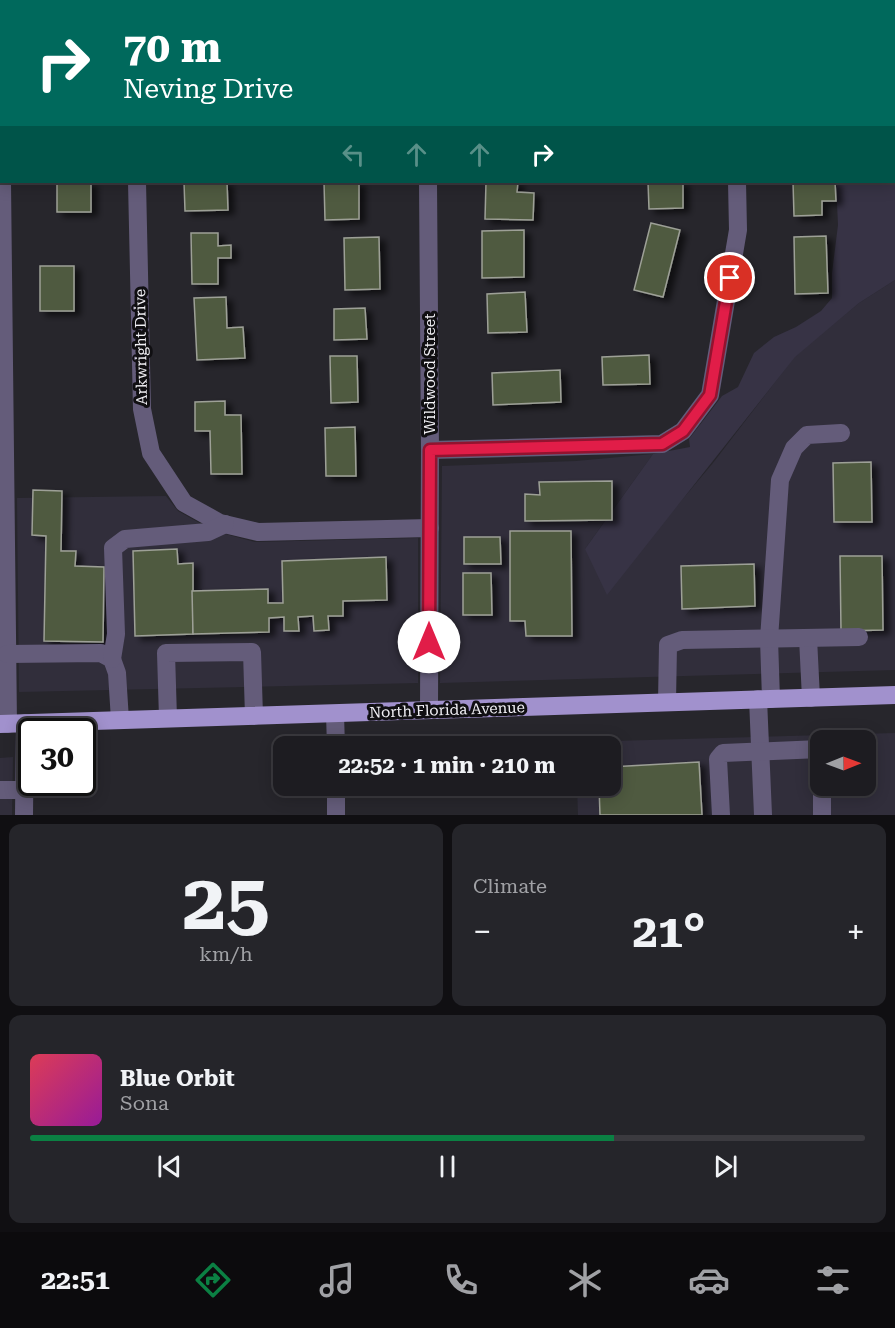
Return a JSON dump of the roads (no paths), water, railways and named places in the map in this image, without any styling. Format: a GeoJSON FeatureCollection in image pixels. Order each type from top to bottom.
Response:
{"type":"FeatureCollection","features":[{"type":"Feature","properties":{"kind":"main road","name":"North Florida Avenue"},"geometry":{"type":"LineString","coordinates":[[11,724],[895,695]]}},
{"type":"Feature","properties":{"kind":"street"},"geometry":{"type":"LineString","coordinates":[[2,183],[7,654],[11,724],[18,757]]}},
{"type":"Feature","properties":{"kind":"street","name":"Arkwright Drive"},"geometry":{"type":"LineString","coordinates":[[137,183],[142,409],[151,453],[184,503],[225,524],[258,532],[430,528]]}},
{"type":"Feature","properties":{"kind":"street","name":"Wildwood Street"},"geometry":{"type":"LineString","coordinates":[[428,183],[429,710]]}},
{"type":"Feature","properties":{"kind":"street"},"geometry":{"type":"LineString","coordinates":[[430,450],[662,444],[683,431],[710,395],[738,230],[737,183]]}},
{"type":"Feature","properties":{"kind":"street"},"geometry":{"type":"LineString","coordinates":[[763,815],[761,750],[780,480],[794,448],[807,435],[841,433]]}},
{"type":"Feature","properties":{"kind":"street"},"geometry":{"type":"LineString","coordinates":[[120,720],[117,673],[112,659],[116,634],[113,548],[125,539],[208,532],[225,524]]}},
{"type":"Feature","properties":{"kind":"street"},"geometry":{"type":"LineString","coordinates":[[667,702],[668,645],[682,640],[859,637]]}},
{"type":"Feature","properties":{"kind":"street"},"geometry":{"type":"LineString","coordinates":[[808,638],[811,698]]}},
{"type":"Feature","properties":{"kind":"street"},"geometry":{"type":"LineString","coordinates":[[168,718],[166,653],[252,652],[254,716]]}},
{"type":"Feature","properties":{"kind":"street"},"geometry":{"type":"LineString","coordinates":[[7,654],[101,653],[112,659]]}},
{"type":"Feature","properties":{"kind":"street"},"geometry":{"type":"LineString","coordinates":[[335,714],[336,736]]}},
{"type":"Feature","properties":{"kind":"street"},"geometry":{"type":"LineString","coordinates":[[721,815],[718,759],[723,753],[810,748]]}},
{"type":"Feature","properties":{"kind":"street"},"geometry":{"type":"LineString","coordinates":[[0,790],[18,790]]}},
{"type":"Feature","properties":{"kind":"street"},"geometry":{"type":"LineString","coordinates":[[24,815],[25,796]]}},
{"type":"Feature","properties":{"kind":"street"},"geometry":{"type":"LineString","coordinates":[[336,796],[336,815]]}},
{"type":"Feature","properties":{"kind":"street"},"geometry":{"type":"LineString","coordinates":[[822,796],[822,815]]}}]}
